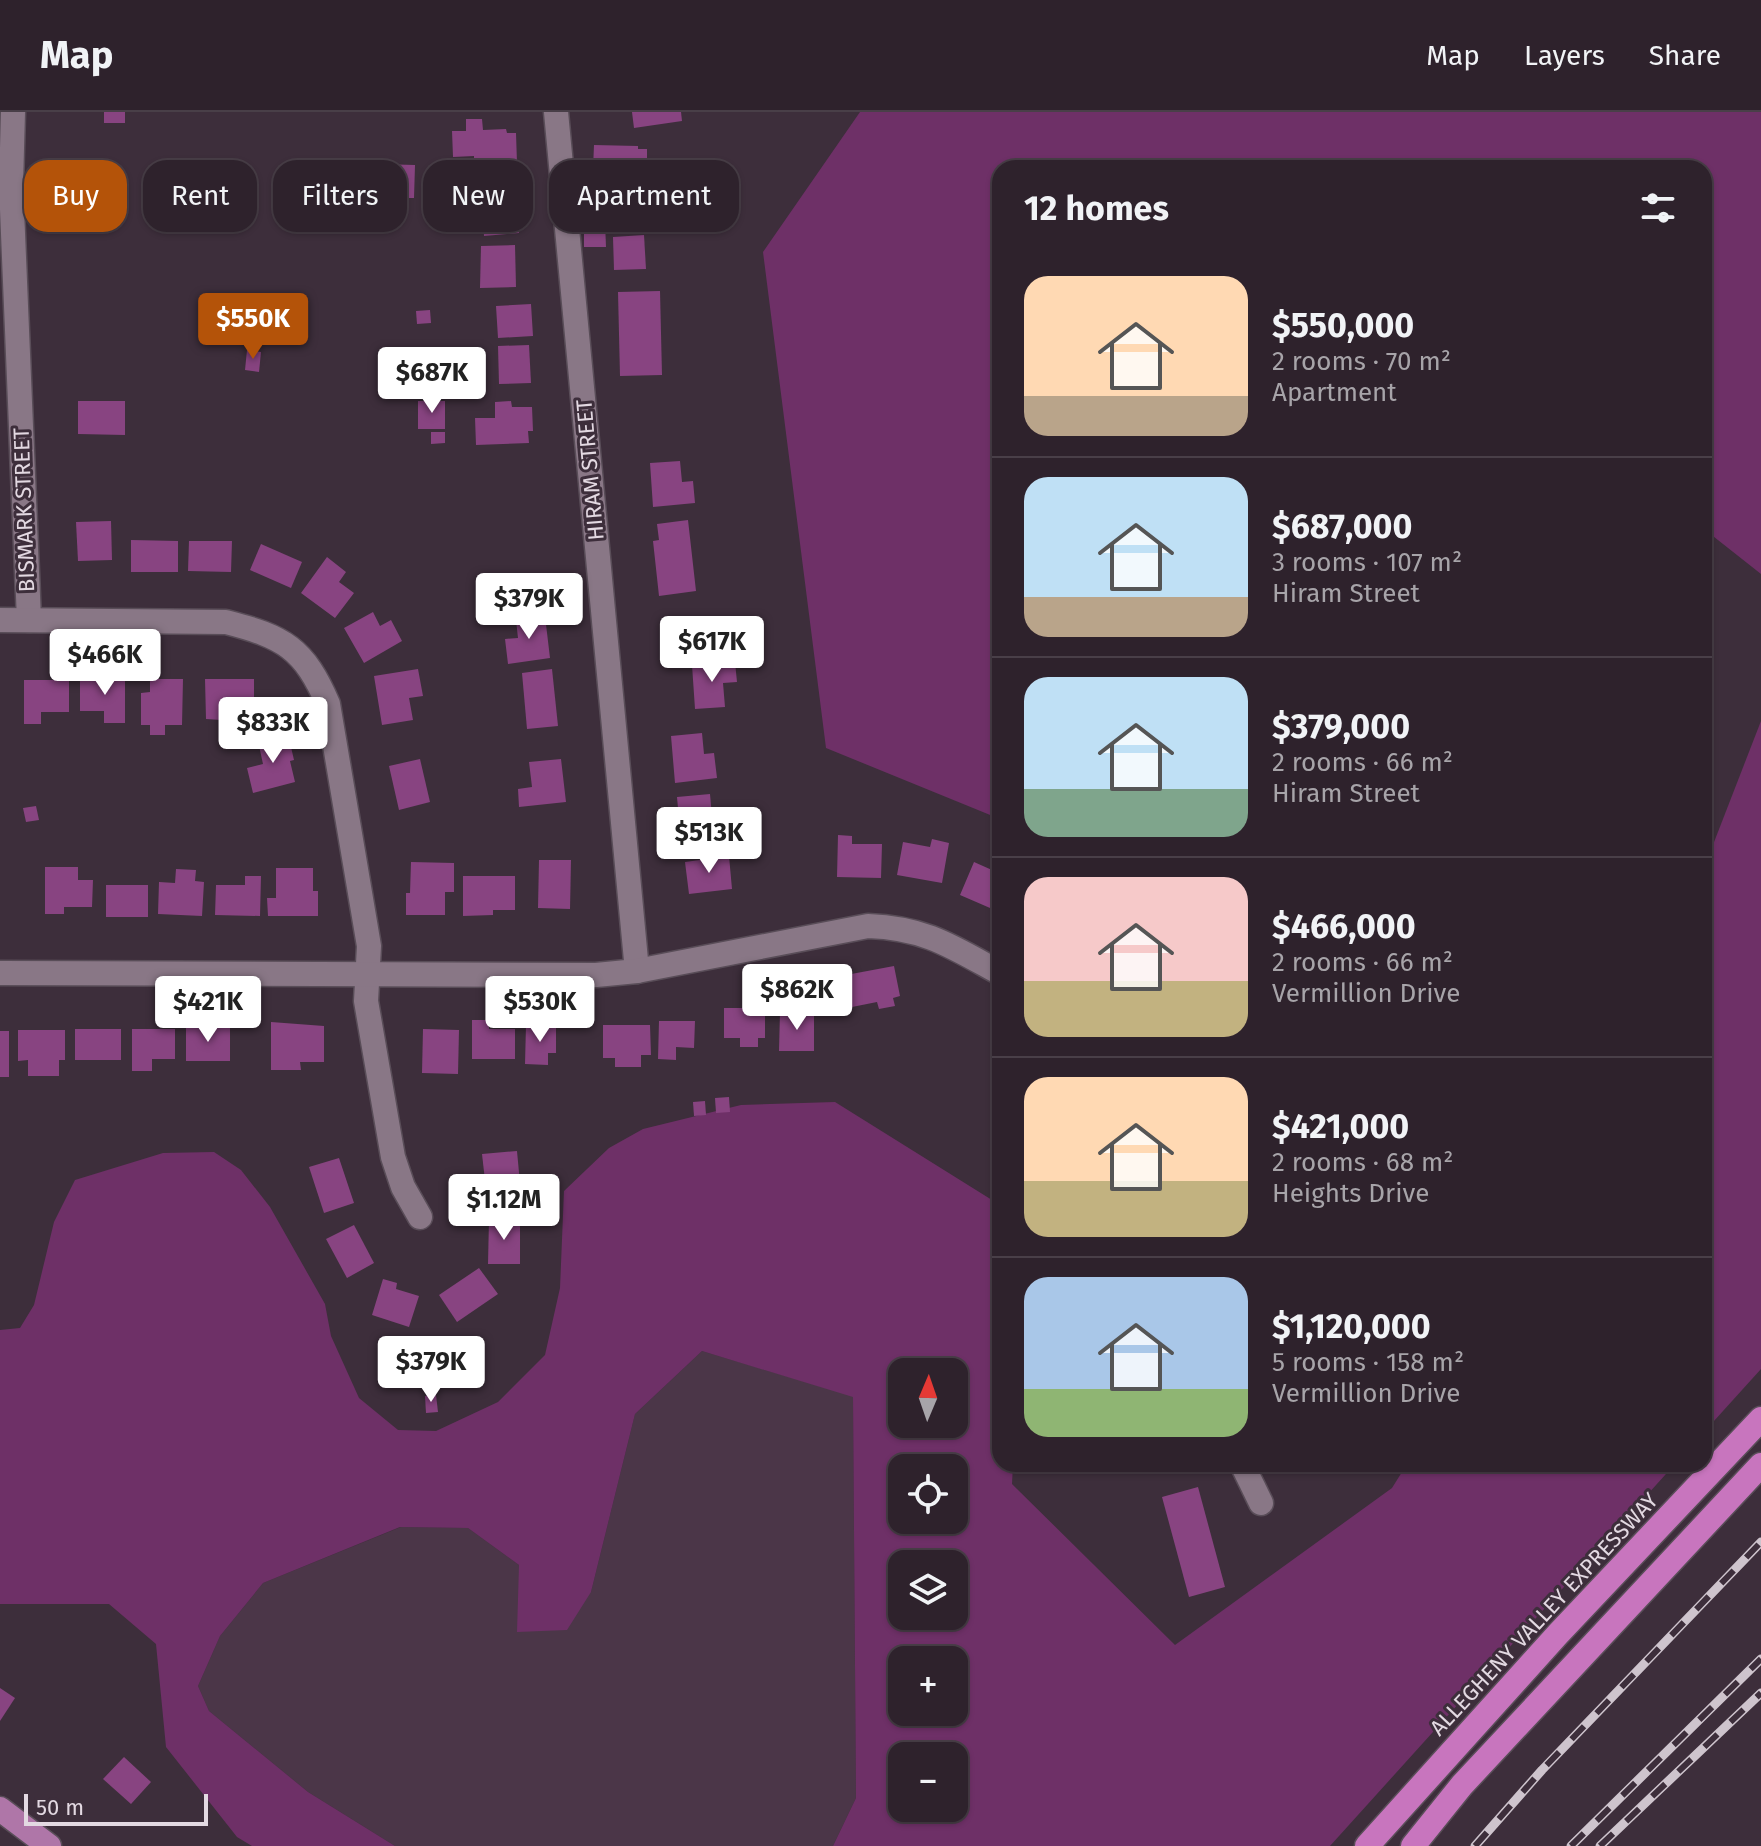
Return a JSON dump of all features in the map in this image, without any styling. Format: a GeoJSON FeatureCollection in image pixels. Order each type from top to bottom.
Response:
{"type":"FeatureCollection","features":[{"type":"Feature","properties":{"kind":"highway","name":"ALLEGHENY VALLEY EXPRESSWAY"},"geometry":{"type":"LineString","coordinates":[[1712,1471],[1761,1419]]}},
{"type":"Feature","properties":{"kind":"highway"},"geometry":{"type":"LineString","coordinates":[[1413,1846],[1462,1785],[1761,1465]]}},
{"type":"Feature","properties":{"kind":"highway","name":"ALLEGHENY VALLEY EXPRESSWAY"},"geometry":{"type":"LineString","coordinates":[[1367,1846],[1558,1634],[1711,1472]]}},
{"type":"Feature","properties":{"kind":"main road"},"geometry":{"type":"LineString","coordinates":[[0,1809],[49,1846]]}},
{"type":"Feature","properties":{"kind":"street","name":"BISMARK STREET"},"geometry":{"type":"LineString","coordinates":[[13,112],[11,451],[29,620]]}},
{"type":"Feature","properties":{"kind":"street","name":"HIRAM STREET"},"geometry":{"type":"LineString","coordinates":[[556,112],[637,971]]}},
{"type":"Feature","properties":{"kind":"street"},"geometry":{"type":"LineString","coordinates":[[0,620],[226,622],[254,629],[285,643],[304,658],[328,704],[337,749],[369,946],[366,1001],[393,1157],[403,1187],[420,1217]]}},
{"type":"Feature","properties":{"kind":"street"},"geometry":{"type":"LineString","coordinates":[[0,973],[596,975],[637,971],[868,926],[901,928],[929,935],[992,969]]}},
{"type":"Feature","properties":{"kind":"street"},"geometry":{"type":"LineString","coordinates":[[1246,1472],[1261,1503]]}},
{"type":"Feature","properties":{"kind":"shaded area"},"geometry":{"type":"Polygon","coordinates":[[[860,112],[1761,112],[1761,574],[1712,535],[1712,160],[992,160],[992,816],[826,748],[763,252],[860,112]]]}},
{"type":"Feature","properties":{"kind":"shaded area"},"geometry":{"type":"Polygon","coordinates":[[[1761,721],[1761,1369],[1712,1423],[1712,847],[1761,721]]]}},
{"type":"Feature","properties":{"kind":"shaded area"},"geometry":{"type":"Polygon","coordinates":[[[835,1102],[992,1200],[992,1472],[1013,1472],[1012,1484],[1175,1645],[1392,1488],[1402,1472],[1668,1472],[1330,1846],[833,1846],[856,1798],[853,1397],[702,1351],[635,1414],[591,1592],[567,1630],[517,1632],[519,1565],[468,1528],[400,1527],[263,1583],[220,1636],[198,1686],[209,1711],[308,1792],[395,1846],[252,1846],[237,1837],[166,1747],[156,1644],[109,1604],[0,1604],[0,1330],[20,1328],[34,1305],[54,1222],[75,1180],[163,1153],[214,1152],[241,1170],[270,1207],[325,1304],[331,1336],[359,1398],[398,1430],[436,1431],[498,1402],[545,1355],[560,1288],[564,1191],[609,1148],[643,1129],[741,1105],[835,1102]]]}},
{"type":"Feature","properties":{"kind":"shaded area"},"geometry":{"type":"Polygon","coordinates":[[[702,1351],[853,1396],[856,1798],[833,1846],[395,1846],[308,1792],[209,1711],[198,1686],[220,1636],[263,1583],[401,1527],[468,1528],[519,1565],[591,1592],[635,1414],[702,1351]]]}},
{"type":"Feature","properties":{"kind":"building"},"geometry":{"type":"Polygon","coordinates":[[[104,112],[125,112],[125,123],[104,123],[104,112]]]}},
{"type":"Feature","properties":{"kind":"building"},"geometry":{"type":"Polygon","coordinates":[[[632,112],[681,112],[682,121],[634,128],[632,112]]]}},
{"type":"Feature","properties":{"kind":"building"},"geometry":{"type":"Polygon","coordinates":[[[466,119],[482,119],[483,130],[506,129],[507,133],[516,133],[517,160],[453,157],[452,131],[466,131],[466,119]]]}},
{"type":"Feature","properties":{"kind":"building"},"geometry":{"type":"Polygon","coordinates":[[[594,145],[647,149],[647,160],[593,160],[594,145]]]}},
{"type":"Feature","properties":{"kind":"building"},"geometry":{"type":"Polygon","coordinates":[[[407,165],[415,165],[414,198],[407,198],[407,165]]]}},
{"type":"Feature","properties":{"kind":"building"},"geometry":{"type":"Polygon","coordinates":[[[484,232],[519,232],[519,233],[484,236],[484,232]]]}},
{"type":"Feature","properties":{"kind":"building"},"geometry":{"type":"Polygon","coordinates":[[[584,232],[605,232],[606,247],[584,247],[584,232]]]}},
{"type":"Feature","properties":{"kind":"building"},"geometry":{"type":"Polygon","coordinates":[[[644,235],[646,269],[614,270],[613,237],[644,235]]]}},
{"type":"Feature","properties":{"kind":"building"},"geometry":{"type":"Polygon","coordinates":[[[515,245],[516,287],[480,288],[481,246],[515,245]]]}},
{"type":"Feature","properties":{"kind":"building"},"geometry":{"type":"Polygon","coordinates":[[[660,291],[662,375],[620,376],[618,292],[660,291]]]}},
{"type":"Feature","properties":{"kind":"building"},"geometry":{"type":"Polygon","coordinates":[[[531,304],[533,336],[498,338],[496,306],[531,304]]]}},
{"type":"Feature","properties":{"kind":"building"},"geometry":{"type":"Polygon","coordinates":[[[430,310],[431,323],[417,324],[416,311],[430,310]]]}},
{"type":"Feature","properties":{"kind":"building"},"geometry":{"type":"Polygon","coordinates":[[[529,345],[531,383],[499,384],[498,346],[529,345]]]}},
{"type":"Feature","properties":{"kind":"building"},"geometry":{"type":"Polygon","coordinates":[[[247,350],[261,352],[259,372],[245,370],[247,350]]]}},
{"type":"Feature","properties":{"kind":"building"},"geometry":{"type":"Polygon","coordinates":[[[78,401],[125,401],[125,435],[78,434],[78,401]]]}},
{"type":"Feature","properties":{"kind":"building"},"geometry":{"type":"Polygon","coordinates":[[[418,401],[445,401],[445,429],[418,429],[418,401]]]}},
{"type":"Feature","properties":{"kind":"building"},"geometry":{"type":"Polygon","coordinates":[[[511,401],[512,407],[532,407],[533,431],[528,431],[529,443],[476,445],[475,418],[495,418],[495,402],[511,401]]]}},
{"type":"Feature","properties":{"kind":"building"},"geometry":{"type":"Polygon","coordinates":[[[431,432],[445,432],[445,443],[431,444],[431,432]]]}},
{"type":"Feature","properties":{"kind":"building"},"geometry":{"type":"Polygon","coordinates":[[[680,461],[682,482],[693,481],[695,503],[653,507],[650,463],[680,461]]]}},
{"type":"Feature","properties":{"kind":"building"},"geometry":{"type":"Polygon","coordinates":[[[688,520],[696,591],[659,596],[653,541],[659,540],[657,524],[688,520]]]}},
{"type":"Feature","properties":{"kind":"building"},"geometry":{"type":"Polygon","coordinates":[[[111,521],[112,560],[78,561],[76,522],[111,521]]]}},
{"type":"Feature","properties":{"kind":"building"},"geometry":{"type":"Polygon","coordinates":[[[131,540],[178,541],[178,572],[131,572],[131,540]]]}},
{"type":"Feature","properties":{"kind":"building"},"geometry":{"type":"Polygon","coordinates":[[[189,541],[232,541],[231,572],[188,571],[189,541]]]}},
{"type":"Feature","properties":{"kind":"building"},"geometry":{"type":"Polygon","coordinates":[[[261,544],[302,562],[291,588],[250,570],[261,544]]]}},
{"type":"Feature","properties":{"kind":"building"},"geometry":{"type":"Polygon","coordinates":[[[327,557],[346,572],[339,582],[354,593],[335,618],[301,593],[327,557]]]}},
{"type":"Feature","properties":{"kind":"building"},"geometry":{"type":"Polygon","coordinates":[[[373,612],[380,626],[391,620],[402,641],[364,663],[344,628],[373,612]]]}},
{"type":"Feature","properties":{"kind":"building"},"geometry":{"type":"Polygon","coordinates":[[[545,616],[550,658],[508,664],[505,639],[518,638],[516,620],[545,616]]]}},
{"type":"Feature","properties":{"kind":"building"},"geometry":{"type":"Polygon","coordinates":[[[735,662],[737,682],[723,683],[725,707],[695,709],[692,665],[735,662]]]}},
{"type":"Feature","properties":{"kind":"building"},"geometry":{"type":"Polygon","coordinates":[[[418,669],[423,696],[409,698],[413,720],[382,725],[374,676],[418,669]]]}},
{"type":"Feature","properties":{"kind":"building"},"geometry":{"type":"Polygon","coordinates":[[[552,669],[558,726],[527,729],[522,673],[552,669]]]}},
{"type":"Feature","properties":{"kind":"building"},"geometry":{"type":"Polygon","coordinates":[[[125,671],[125,723],[104,723],[104,711],[80,711],[80,680],[104,680],[104,672],[125,671]]]}},
{"type":"Feature","properties":{"kind":"building"},"geometry":{"type":"Polygon","coordinates":[[[150,679],[183,679],[182,725],[165,725],[165,735],[150,735],[150,725],[141,725],[141,693],[150,692],[150,679]]]}},
{"type":"Feature","properties":{"kind":"building"},"geometry":{"type":"Polygon","coordinates":[[[205,679],[254,679],[254,712],[221,712],[221,720],[206,719],[205,679]]]}},
{"type":"Feature","properties":{"kind":"building"},"geometry":{"type":"Polygon","coordinates":[[[24,680],[69,680],[69,712],[41,712],[41,724],[24,724],[24,680]]]}},
{"type":"Feature","properties":{"kind":"building"},"geometry":{"type":"Polygon","coordinates":[[[702,733],[704,754],[714,753],[717,778],[675,783],[671,736],[702,733]]]}},
{"type":"Feature","properties":{"kind":"building"},"geometry":{"type":"Polygon","coordinates":[[[288,734],[295,782],[253,793],[247,768],[263,764],[258,741],[288,734]]]}},
{"type":"Feature","properties":{"kind":"building"},"geometry":{"type":"Polygon","coordinates":[[[420,759],[430,802],[399,810],[389,766],[420,759]]]}},
{"type":"Feature","properties":{"kind":"building"},"geometry":{"type":"Polygon","coordinates":[[[561,759],[566,802],[519,807],[518,789],[532,787],[529,762],[561,759]]]}},
{"type":"Feature","properties":{"kind":"building"},"geometry":{"type":"Polygon","coordinates":[[[710,794],[714,839],[681,842],[677,797],[710,794]]]}},
{"type":"Feature","properties":{"kind":"building"},"geometry":{"type":"Polygon","coordinates":[[[36,806],[39,820],[26,822],[23,808],[36,806]]]}},
{"type":"Feature","properties":{"kind":"building"},"geometry":{"type":"Polygon","coordinates":[[[838,835],[852,836],[852,844],[882,844],[881,878],[837,877],[838,835]]]}},
{"type":"Feature","properties":{"kind":"building"},"geometry":{"type":"Polygon","coordinates":[[[932,839],[949,843],[942,883],[897,875],[903,842],[930,847],[932,839]]]}},
{"type":"Feature","properties":{"kind":"building"},"geometry":{"type":"Polygon","coordinates":[[[729,856],[732,889],[689,894],[685,862],[729,856]]]}},
{"type":"Feature","properties":{"kind":"building"},"geometry":{"type":"Polygon","coordinates":[[[539,860],[571,860],[570,909],[538,908],[539,860]]]}},
{"type":"Feature","properties":{"kind":"building"},"geometry":{"type":"Polygon","coordinates":[[[411,862],[454,863],[454,892],[445,892],[445,915],[406,915],[411,862]]]}},
{"type":"Feature","properties":{"kind":"building"},"geometry":{"type":"Polygon","coordinates":[[[974,862],[992,870],[992,909],[960,895],[974,862]]]}},
{"type":"Feature","properties":{"kind":"building"},"geometry":{"type":"Polygon","coordinates":[[[45,867],[78,867],[78,880],[93,880],[92,907],[64,907],[64,914],[45,914],[45,867]]]}},
{"type":"Feature","properties":{"kind":"building"},"geometry":{"type":"Polygon","coordinates":[[[276,868],[313,868],[313,891],[318,891],[318,916],[268,916],[267,898],[276,898],[276,868]]]}},
{"type":"Feature","properties":{"kind":"building"},"geometry":{"type":"Polygon","coordinates":[[[176,869],[196,870],[195,881],[204,882],[202,916],[158,914],[159,882],[175,883],[176,869]]]}},
{"type":"Feature","properties":{"kind":"building"},"geometry":{"type":"Polygon","coordinates":[[[245,876],[261,876],[260,916],[215,915],[216,885],[245,885],[245,876]]]}},
{"type":"Feature","properties":{"kind":"building"},"geometry":{"type":"Polygon","coordinates":[[[463,876],[515,876],[515,910],[493,910],[493,915],[463,916],[463,876]]]}},
{"type":"Feature","properties":{"kind":"building"},"geometry":{"type":"Polygon","coordinates":[[[106,885],[148,885],[148,917],[106,917],[106,885]]]}},
{"type":"Feature","properties":{"kind":"building"},"geometry":{"type":"Polygon","coordinates":[[[894,966],[900,996],[893,998],[895,1006],[879,1009],[877,1002],[852,1007],[846,975],[894,966]]]}},
{"type":"Feature","properties":{"kind":"building"},"geometry":{"type":"Polygon","coordinates":[[[724,1008],[765,1008],[765,1038],[758,1038],[758,1047],[740,1047],[740,1038],[724,1038],[724,1008]]]}},
{"type":"Feature","properties":{"kind":"building"},"geometry":{"type":"Polygon","coordinates":[[[780,1012],[814,1012],[814,1051],[779,1051],[780,1012]]]}},
{"type":"Feature","properties":{"kind":"building"},"geometry":{"type":"Polygon","coordinates":[[[472,1020],[489,1020],[489,1029],[515,1029],[515,1059],[472,1059],[472,1020]]]}},
{"type":"Feature","properties":{"kind":"building"},"geometry":{"type":"Polygon","coordinates":[[[659,1021],[695,1021],[694,1048],[676,1047],[676,1060],[658,1059],[659,1021]]]}},
{"type":"Feature","properties":{"kind":"building"},"geometry":{"type":"Polygon","coordinates":[[[271,1022],[324,1026],[324,1062],[300,1062],[301,1070],[271,1070],[271,1022]]]}},
{"type":"Feature","properties":{"kind":"building"},"geometry":{"type":"Polygon","coordinates":[[[526,1025],[556,1025],[556,1053],[548,1053],[548,1065],[525,1064],[526,1025]]]}},
{"type":"Feature","properties":{"kind":"building"},"geometry":{"type":"Polygon","coordinates":[[[603,1025],[650,1025],[651,1055],[641,1055],[641,1067],[615,1067],[615,1058],[603,1058],[603,1025]]]}},
{"type":"Feature","properties":{"kind":"building"},"geometry":{"type":"Polygon","coordinates":[[[186,1027],[230,1027],[230,1061],[186,1061],[186,1027]]]}},
{"type":"Feature","properties":{"kind":"building"},"geometry":{"type":"Polygon","coordinates":[[[75,1029],[121,1029],[121,1060],[75,1060],[75,1029]]]}},
{"type":"Feature","properties":{"kind":"building"},"geometry":{"type":"Polygon","coordinates":[[[132,1029],[175,1029],[175,1059],[152,1059],[152,1071],[132,1071],[132,1029]]]}},
{"type":"Feature","properties":{"kind":"building"},"geometry":{"type":"Polygon","coordinates":[[[423,1029],[459,1030],[458,1074],[422,1073],[423,1029]]]}},
{"type":"Feature","properties":{"kind":"building"},"geometry":{"type":"Polygon","coordinates":[[[18,1030],[65,1030],[65,1060],[59,1060],[59,1076],[28,1076],[28,1060],[18,1061],[18,1030]]]}},
{"type":"Feature","properties":{"kind":"building"},"geometry":{"type":"Polygon","coordinates":[[[0,1031],[9,1031],[9,1077],[0,1077],[0,1031]]]}},
{"type":"Feature","properties":{"kind":"building"},"geometry":{"type":"Polygon","coordinates":[[[729,1097],[730,1112],[716,1113],[715,1098],[729,1097]]]}},
{"type":"Feature","properties":{"kind":"building"},"geometry":{"type":"Polygon","coordinates":[[[705,1101],[706,1115],[694,1116],[693,1102],[705,1101]]]}},
{"type":"Feature","properties":{"kind":"building"},"geometry":{"type":"Polygon","coordinates":[[[517,1151],[521,1194],[487,1198],[482,1154],[517,1151]]]}},
{"type":"Feature","properties":{"kind":"building"},"geometry":{"type":"Polygon","coordinates":[[[339,1158],[354,1203],[324,1213],[309,1167],[339,1158]]]}},
{"type":"Feature","properties":{"kind":"building"},"geometry":{"type":"Polygon","coordinates":[[[489,1219],[520,1219],[520,1264],[488,1264],[489,1219]]]}},
{"type":"Feature","properties":{"kind":"building"},"geometry":{"type":"Polygon","coordinates":[[[354,1225],[374,1263],[347,1278],[326,1239],[354,1225]]]}},
{"type":"Feature","properties":{"kind":"building"},"geometry":{"type":"Polygon","coordinates":[[[479,1268],[498,1294],[457,1322],[439,1295],[479,1268]]]}},
{"type":"Feature","properties":{"kind":"building"},"geometry":{"type":"Polygon","coordinates":[[[383,1279],[397,1283],[396,1289],[419,1296],[409,1327],[372,1315],[383,1279]]]}},
{"type":"Feature","properties":{"kind":"building"},"geometry":{"type":"Polygon","coordinates":[[[436,1395],[438,1412],[426,1413],[425,1396],[436,1395]]]}},
{"type":"Feature","properties":{"kind":"building"},"geometry":{"type":"Polygon","coordinates":[[[1198,1487],[1225,1587],[1189,1597],[1162,1497],[1198,1487]]]}},
{"type":"Feature","properties":{"kind":"building"},"geometry":{"type":"Polygon","coordinates":[[[0,1688],[15,1698],[0,1721],[0,1688]]]}},
{"type":"Feature","properties":{"kind":"building"},"geometry":{"type":"Polygon","coordinates":[[[124,1757],[151,1782],[131,1804],[103,1779],[124,1757]]]}},
{"type":"Feature","properties":{"kind":"railway"},"geometry":{"type":"LineString","coordinates":[[1475,1846],[1542,1770],[1761,1542]]}},
{"type":"Feature","properties":{"kind":"railway"},"geometry":{"type":"LineString","coordinates":[[1571,1846],[1761,1659]]}},
{"type":"Feature","properties":{"kind":"railway"},"geometry":{"type":"LineString","coordinates":[[1600,1846],[1761,1693]]}}]}
